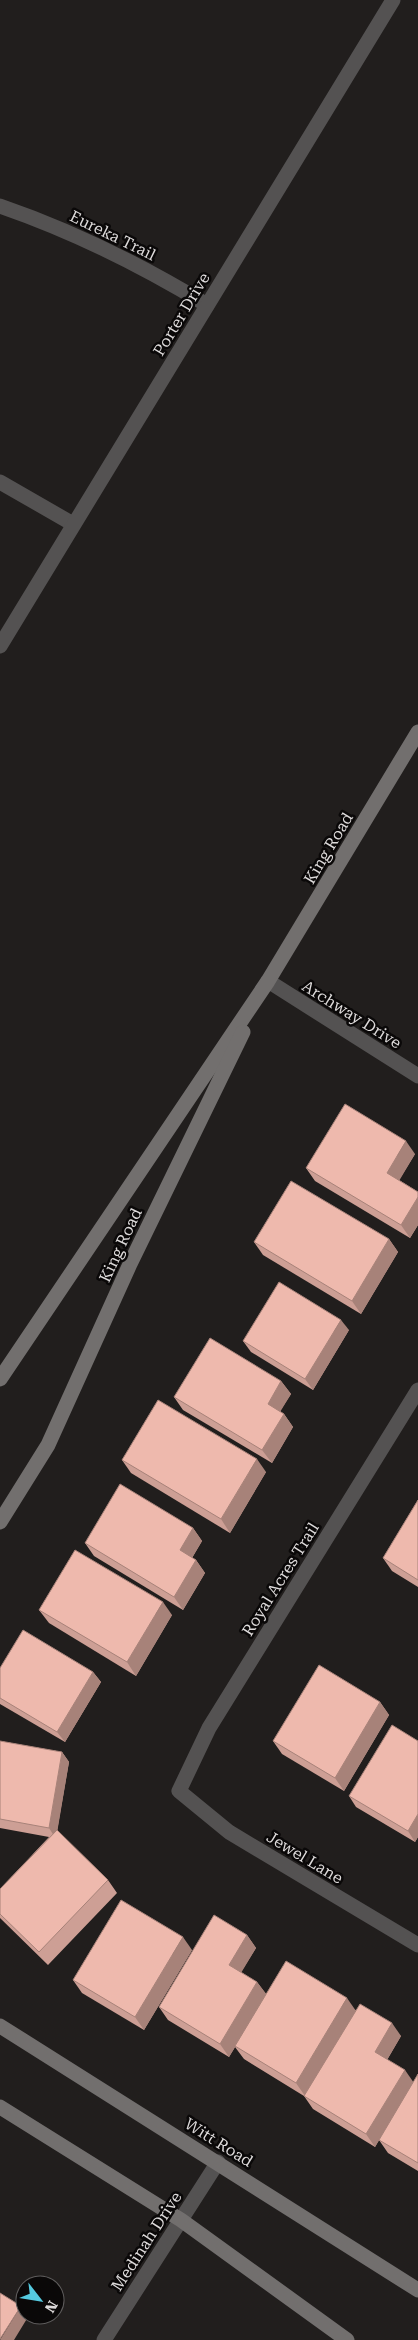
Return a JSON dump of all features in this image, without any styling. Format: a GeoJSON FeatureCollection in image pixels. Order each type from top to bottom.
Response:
{"type":"FeatureCollection","features":[{"type":"Feature","properties":{"kind":"street","name":"Porter Drive"},"geometry":{"type":"LineString","coordinates":[[0,646],[393,0]]}},
{"type":"Feature","properties":{"kind":"street","name":"Eureka Trail"},"geometry":{"type":"LineString","coordinates":[[0,206],[88,241],[130,261],[207,305]]}},
{"type":"Feature","properties":{"kind":"street"},"geometry":{"type":"LineString","coordinates":[[0,482],[74,524]]}},
{"type":"Feature","properties":{"kind":"street","name":"King Road"},"geometry":{"type":"LineString","coordinates":[[0,1379],[268,981],[418,732]]}},
{"type":"Feature","properties":{"kind":"street","name":"King Road"},"geometry":{"type":"LineString","coordinates":[[0,1522],[48,1445],[130,1264],[268,981]]}},
{"type":"Feature","properties":{"kind":"street","name":"Archway Drive"},"geometry":{"type":"LineString","coordinates":[[268,981],[418,1076]]}},
{"type":"Feature","properties":{"kind":"street","name":"Royal Acres Trail"},"geometry":{"type":"LineString","coordinates":[[179,1791],[208,1728],[418,1390]]}},
{"type":"Feature","properties":{"kind":"street","name":"Jewel Lane"},"geometry":{"type":"LineString","coordinates":[[179,1791],[229,1832],[418,1945]]}},
{"type":"Feature","properties":{"kind":"street","name":"Witt Road"},"geometry":{"type":"LineString","coordinates":[[0,2026],[418,2290]]}},
{"type":"Feature","properties":{"kind":"street"},"geometry":{"type":"LineString","coordinates":[[0,2107],[181,2220],[347,2340]]}},
{"type":"Feature","properties":{"kind":"street","name":"Medinah Drive"},"geometry":{"type":"LineString","coordinates":[[104,2340],[218,2162]]}},
{"type":"Feature","properties":{"kind":"building"},"geometry":{"type":"Polygon","coordinates":[[[345,1104],[406,1141],[387,1173],[418,1192],[418,1197],[401,1225],[306,1168],[345,1104]]]}},
{"type":"Feature","properties":{"kind":"building"},"geometry":{"type":"Polygon","coordinates":[[[291,1181],[389,1239],[352,1301],[254,1242],[291,1181]]]}},
{"type":"Feature","properties":{"kind":"building"},"geometry":{"type":"Polygon","coordinates":[[[279,1282],[341,1320],[305,1379],[243,1341],[279,1282]]]}},
{"type":"Feature","properties":{"kind":"building"},"geometry":{"type":"Polygon","coordinates":[[[210,1338],[281,1381],[268,1404],[284,1414],[262,1450],[174,1397],[210,1338]]]}},
{"type":"Feature","properties":{"kind":"building"},"geometry":{"type":"Polygon","coordinates":[[[158,1400],[257,1459],[221,1519],[122,1460],[158,1400]]]}},
{"type":"Feature","properties":{"kind":"building"},"geometry":{"type":"Polygon","coordinates":[[[120,1484],[193,1528],[180,1550],[196,1560],[174,1597],[85,1543],[120,1484]]]}},
{"type":"Feature","properties":{"kind":"building"},"geometry":{"type":"Polygon","coordinates":[[[418,1500],[418,1580],[383,1558],[418,1500]]]}},
{"type":"Feature","properties":{"kind":"building"},"geometry":{"type":"Polygon","coordinates":[[[75,1550],[163,1602],[127,1662],[39,1610],[75,1550]]]}},
{"type":"Feature","properties":{"kind":"building"},"geometry":{"type":"Polygon","coordinates":[[[23,1630],[93,1672],[57,1732],[0,1698],[0,1668],[23,1630]]]}},
{"type":"Feature","properties":{"kind":"building"},"geometry":{"type":"Polygon","coordinates":[[[319,1665],[380,1702],[335,1778],[273,1741],[319,1665]]]}},
{"type":"Feature","properties":{"kind":"building"},"geometry":{"type":"Polygon","coordinates":[[[392,1725],[418,1741],[418,1814],[408,1831],[349,1796],[392,1725]]]}},
{"type":"Feature","properties":{"kind":"building"},"geometry":{"type":"Polygon","coordinates":[[[0,1741],[62,1752],[49,1828],[0,1819],[0,1741]]]}},
{"type":"Feature","properties":{"kind":"building"},"geometry":{"type":"Polygon","coordinates":[[[57,1830],[108,1880],[39,1952],[0,1914],[0,1889],[57,1830]]]}},
{"type":"Feature","properties":{"kind":"building"},"geometry":{"type":"Polygon","coordinates":[[[121,1900],[183,1937],[135,2017],[73,1980],[121,1900]]]}},
{"type":"Feature","properties":{"kind":"building"},"geometry":{"type":"Polygon","coordinates":[[[214,1915],[247,1935],[229,1965],[257,1982],[220,2044],[159,2007],[214,1915]]]}},
{"type":"Feature","properties":{"kind":"building"},"geometry":{"type":"Polygon","coordinates":[[[286,1961],[347,1998],[296,2083],[235,2046],[286,1961]]]}},
{"type":"Feature","properties":{"kind":"building"},"geometry":{"type":"Polygon","coordinates":[[[360,2004],[392,2023],[375,2052],[405,2070],[366,2134],[304,2096],[360,2004]]]}},
{"type":"Feature","properties":{"kind":"building"},"geometry":{"type":"Polygon","coordinates":[[[418,2074],[418,2163],[379,2140],[418,2074]]]}},
{"type":"Feature","properties":{"kind":"building"},"geometry":{"type":"Polygon","coordinates":[[[0,2293],[15,2302],[15,2315],[0,2339],[0,2293]]]}}]}
